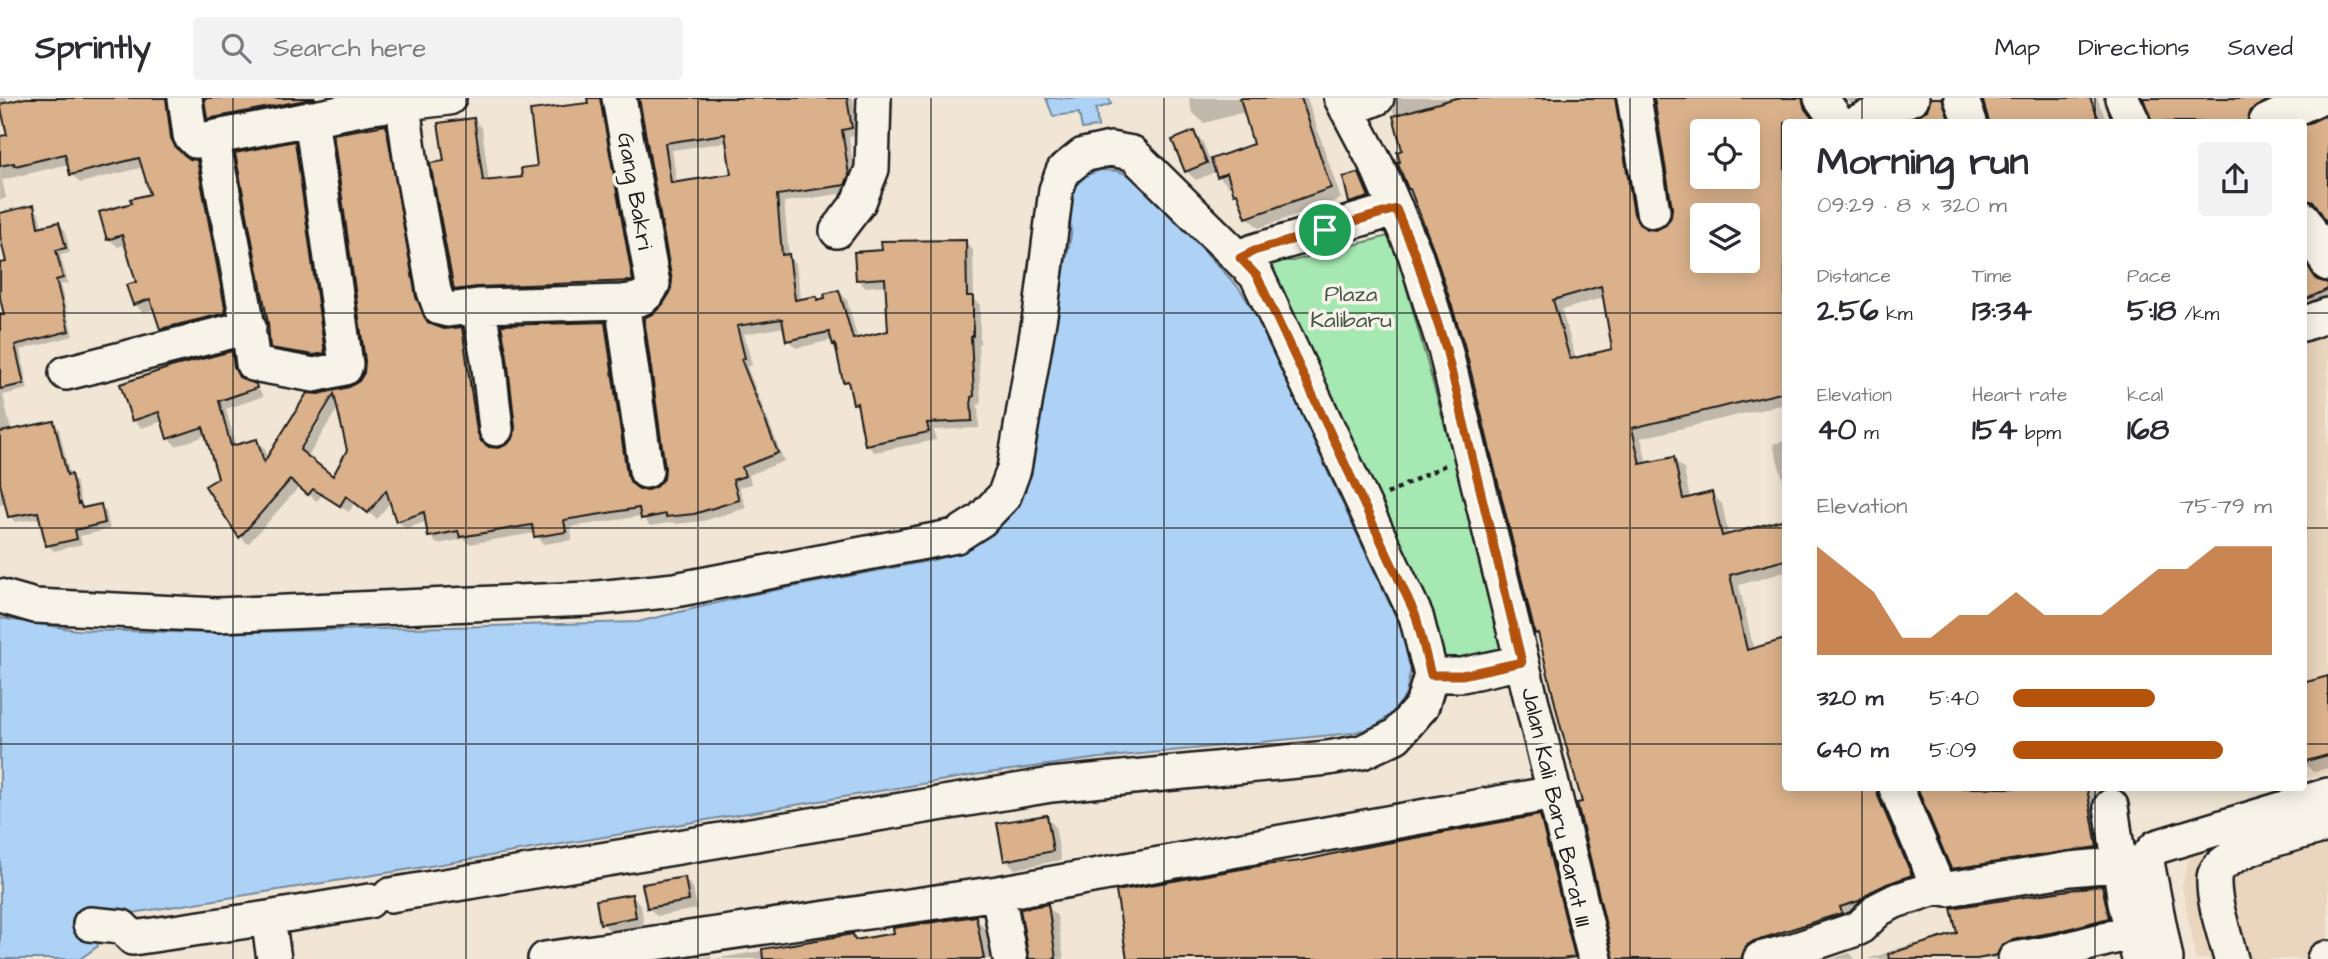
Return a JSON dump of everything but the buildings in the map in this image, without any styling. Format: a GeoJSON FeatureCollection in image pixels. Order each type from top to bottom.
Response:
{"type":"FeatureCollection","features":[{"type":"Feature","properties":{"kind":"street"},"geometry":{"type":"LineString","coordinates":[[185,98],[193,139],[196,141],[403,101],[449,98]]}},
{"type":"Feature","properties":{"kind":"street","name":"Gang Bakri"},"geometry":{"type":"LineString","coordinates":[[620,98],[653,284],[648,294],[640,299],[622,302]]}},
{"type":"Feature","properties":{"kind":"street"},"geometry":{"type":"LineString","coordinates":[[836,231],[859,202],[872,169],[874,98]]}},
{"type":"Feature","properties":{"kind":"street"},"geometry":{"type":"LineString","coordinates":[[1634,98],[1653,211]]}},
{"type":"Feature","properties":{"kind":"street"},"geometry":{"type":"LineString","coordinates":[[1821,98],[1836,119]]}},
{"type":"Feature","properties":{"kind":"street"},"geometry":{"type":"LineString","coordinates":[[1864,119],[1912,98]]}},
{"type":"Feature","properties":{"kind":"street"},"geometry":{"type":"LineString","coordinates":[[1961,98],[1969,119]]}},
{"type":"Feature","properties":{"kind":"street"},"geometry":{"type":"LineString","coordinates":[[2122,98],[2132,119]]}},
{"type":"Feature","properties":{"kind":"street"},"geometry":{"type":"LineString","coordinates":[[2272,119],[2318,98]]}},
{"type":"Feature","properties":{"kind":"street"},"geometry":{"type":"LineString","coordinates":[[403,101],[436,301],[440,308],[447,310],[478,306],[622,302],[646,471]]}},
{"type":"Feature","properties":{"kind":"street","name":"Jalan Kali Baru Barat III"},"geometry":{"type":"LineString","coordinates":[[1355,102],[1378,168],[1415,254],[1446,349],[1595,959]]}},
{"type":"Feature","properties":{"kind":"street"},"geometry":{"type":"LineString","coordinates":[[213,139],[249,327],[253,364],[314,375],[346,366],[311,118]]}},
{"type":"Feature","properties":{"kind":"street"},"geometry":{"type":"LineString","coordinates":[[0,596],[35,606],[217,615],[588,599],[675,590],[956,536],[981,520],[1004,496],[1014,469],[1041,309],[1056,190],[1063,171],[1083,155],[1110,149],[1132,153],[1257,276],[1416,616],[1431,675],[1422,706],[1396,736],[1362,752],[1328,758],[1051,785],[268,918],[133,938],[122,927],[90,924]]}},
{"type":"Feature","properties":{"kind":"street"},"geometry":{"type":"LineString","coordinates":[[1240,258],[1254,251],[1396,209]]}},
{"type":"Feature","properties":{"kind":"street"},"geometry":{"type":"LineString","coordinates":[[2307,225],[2328,264]]}},
{"type":"Feature","properties":{"kind":"street"},"geometry":{"type":"LineString","coordinates":[[478,306],[496,429]]}},
{"type":"Feature","properties":{"kind":"street"},"geometry":{"type":"LineString","coordinates":[[2307,323],[2328,316]]}},
{"type":"Feature","properties":{"kind":"street"},"geometry":{"type":"LineString","coordinates":[[65,373],[249,327]]}},
{"type":"Feature","properties":{"kind":"street"},"geometry":{"type":"LineString","coordinates":[[1431,675],[1462,675],[1522,662]]}},
{"type":"Feature","properties":{"kind":"street"},"geometry":{"type":"LineString","coordinates":[[1897,791],[1938,887]]}},
{"type":"Feature","properties":{"kind":"street"},"geometry":{"type":"LineString","coordinates":[[545,959],[743,945],[998,893],[1554,793]]}},
{"type":"Feature","properties":{"kind":"street"},"geometry":{"type":"LineString","coordinates":[[1760,959],[1859,928],[1879,909],[1938,887],[1948,889],[2070,869],[2133,863],[2148,856],[2156,847],[2328,795]]}},
{"type":"Feature","properties":{"kind":"street"},"geometry":{"type":"LineString","coordinates":[[2111,806],[2166,959]]}},
{"type":"Feature","properties":{"kind":"street"},"geometry":{"type":"LineString","coordinates":[[2231,959],[2216,898],[2213,876],[2218,866],[2232,857],[2279,837],[2328,825]]}},
{"type":"Feature","properties":{"kind":"street"},"geometry":{"type":"LineString","coordinates":[[2015,959],[2060,951],[2136,946],[2125,902],[2133,863]]}},
{"type":"Feature","properties":{"kind":"street"},"geometry":{"type":"LineString","coordinates":[[998,893],[1010,959]]}},
{"type":"Feature","properties":{"kind":"street"},"geometry":{"type":"LineString","coordinates":[[268,918],[274,959]]}},
{"type":"Feature","properties":{"kind":"path"},"geometry":{"type":"LineString","coordinates":[[1377,499],[1420,478]]}},
{"type":"Feature","properties":{"kind":"shaded area"},"geometry":{"type":"Polygon","coordinates":[[[2328,326],[2328,773],[2307,778],[2307,333],[2328,326]]]}},
{"type":"Feature","properties":{"kind":"shaded area"},"geometry":{"type":"Polygon","coordinates":[[[2328,810],[2328,959],[2196,959],[2182,886],[2189,853],[2328,810]]]}},
{"type":"Feature","properties":{"kind":"green space","name":"Plaza Kalibaru"},"geometry":{"type":"Polygon","coordinates":[[[1392,235],[1507,651],[1449,662],[1438,653],[1264,261],[1293,261],[1392,235]]]}},
{"type":"Feature","properties":{"kind":"water"},"geometry":{"type":"Polygon","coordinates":[[[1046,98],[1109,98],[1111,104],[1096,109],[1098,127],[1082,129],[1079,113],[1053,116],[1046,98]]]}},
{"type":"Feature","properties":{"kind":"water"},"geometry":{"type":"Polygon","coordinates":[[[1101,170],[1118,171],[1136,178],[1239,288],[1263,325],[1402,630],[1411,668],[1406,694],[1394,712],[1374,727],[1352,733],[1100,758],[981,774],[94,919],[98,946],[80,959],[0,959],[0,618],[77,630],[216,633],[638,622],[750,595],[929,561],[965,551],[993,534],[1015,507],[1030,475],[1056,309],[1071,235],[1069,203],[1076,185],[1087,175],[1101,170]]]}},
{"type":"Feature","properties":{"kind":"route"},"geometry":{"type":"LineString","coordinates":[[1396,209],[1415,254],[1446,349],[1522,662],[1462,675],[1431,675],[1416,616],[1257,276],[1240,258],[1254,251],[1325,230],[1396,209]]}}]}
